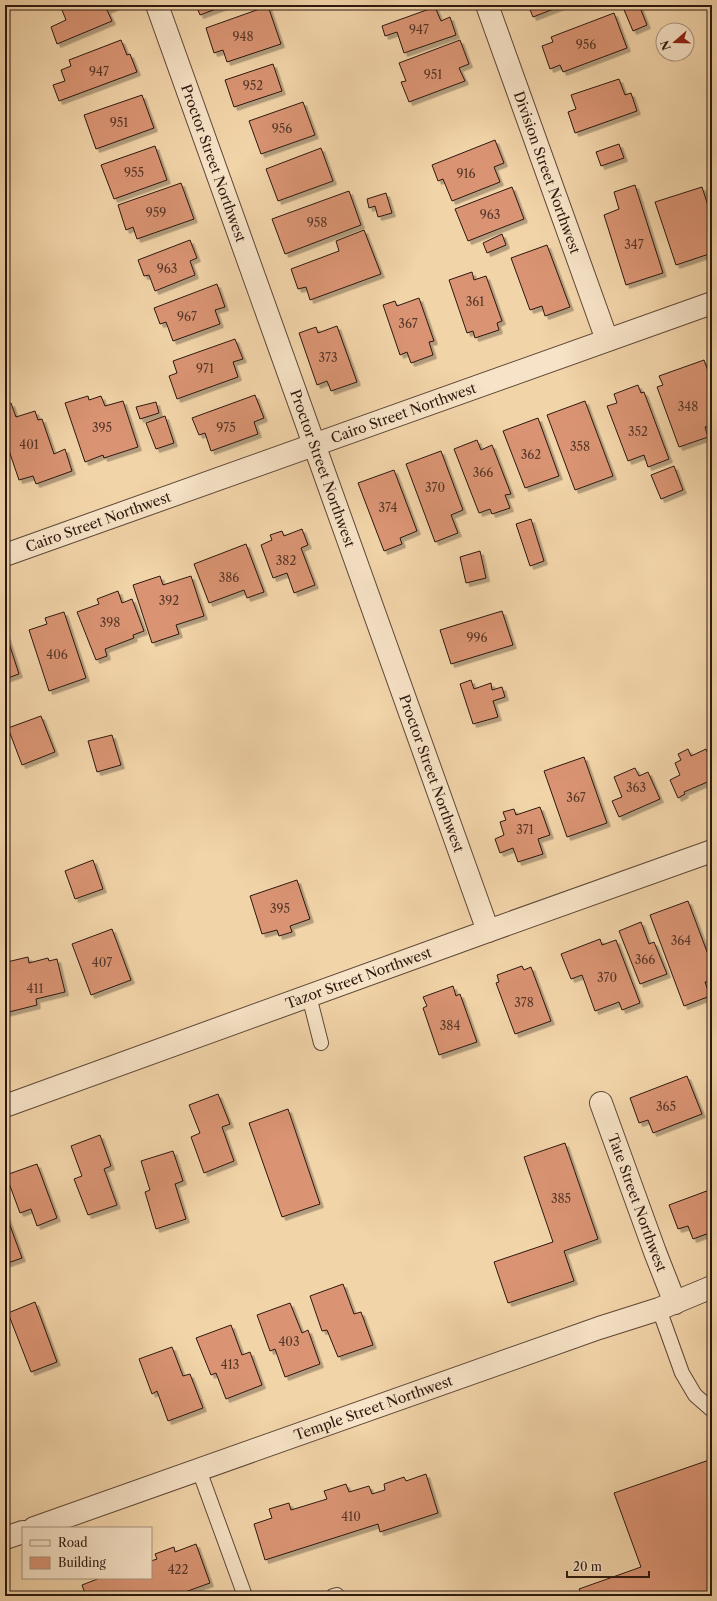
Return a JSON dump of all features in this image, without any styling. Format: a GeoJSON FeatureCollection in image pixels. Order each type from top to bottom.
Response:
{"type":"FeatureCollection","features":[{"type":"Feature","properties":{"kind":"street","name":"Proctor Street Northwest"},"geometry":{"type":"LineString","coordinates":[[157,5],[488,931]]}},
{"type":"Feature","properties":{"kind":"street","name":"Division Street Northwest"},"geometry":{"type":"LineString","coordinates":[[487,5],[607,340]]}},
{"type":"Feature","properties":{"kind":"street","name":"Cairo Street Northwest"},"geometry":{"type":"LineString","coordinates":[[5,555],[712,303]]}},
{"type":"Feature","properties":{"kind":"street","name":"Tazor Street Northwest"},"geometry":{"type":"LineString","coordinates":[[5,1106],[488,931],[712,852]]}},
{"type":"Feature","properties":{"kind":"street","name":"Tate Street Northwest"},"geometry":{"type":"LineString","coordinates":[[601,1103],[655,1252],[667,1306]]}},
{"type":"Feature","properties":{"kind":"street","name":"Temple Street Northwest"},"geometry":{"type":"LineString","coordinates":[[37,1527],[599,1328],[667,1306],[712,1287]]}},
{"type":"Feature","properties":{"kind":"street"},"geometry":{"type":"LineString","coordinates":[[5,1538],[22,1532]]}},
{"type":"Feature","properties":{"kind":"lane"},"geometry":{"type":"LineString","coordinates":[[309,996],[321,1043]]}},
{"type":"Feature","properties":{"kind":"lane"},"geometry":{"type":"LineString","coordinates":[[667,1306],[682,1373],[695,1395],[712,1410]]}},
{"type":"Feature","properties":{"kind":"lane"},"geometry":{"type":"LineString","coordinates":[[199,1470],[245,1596]]}},
{"type":"Feature","properties":{"kind":"building"},"geometry":{"type":"Polygon","coordinates":[[[60,5],[113,5],[114,7],[107,10],[112,21],[57,44],[51,27],[66,20],[60,5]]]}},
{"type":"Feature","properties":{"kind":"building"},"geometry":{"type":"Polygon","coordinates":[[[196,5],[227,5],[200,15],[196,5]]]}},
{"type":"Feature","properties":{"kind":"building"},"geometry":{"type":"Polygon","coordinates":[[[528,5],[564,5],[533,17],[528,5]]]}},
{"type":"Feature","properties":{"kind":"building"},"geometry":{"type":"Polygon","coordinates":[[[622,5],[639,5],[647,25],[633,31],[622,5]]]}},
{"type":"Feature","properties":{"kind":"building"},"geometry":{"type":"Polygon","coordinates":[[[268,6],[281,44],[227,62],[223,50],[214,53],[206,28],[268,6]]]}},
{"type":"Feature","properties":{"kind":"building"},"geometry":{"type":"Polygon","coordinates":[[[435,7],[441,21],[450,17],[456,35],[404,53],[397,32],[385,36],[382,26],[435,7]]]}},
{"type":"Feature","properties":{"kind":"building"},"geometry":{"type":"Polygon","coordinates":[[[614,13],[627,48],[563,72],[560,65],[550,69],[542,46],[553,42],[551,37],[614,13]]]}},
{"type":"Feature","properties":{"kind":"building"},"geometry":{"type":"Polygon","coordinates":[[[121,40],[127,55],[130,54],[137,72],[59,101],[53,85],[65,81],[61,70],[71,66],[69,60],[121,40]]]}},
{"type":"Feature","properties":{"kind":"building"},"geometry":{"type":"Polygon","coordinates":[[[460,40],[469,64],[459,68],[465,81],[409,102],[401,82],[406,81],[399,63],[460,40]]]}},
{"type":"Feature","properties":{"kind":"building"},"geometry":{"type":"Polygon","coordinates":[[[273,64],[282,91],[234,107],[225,80],[273,64]]]}},
{"type":"Feature","properties":{"kind":"building"},"geometry":{"type":"Polygon","coordinates":[[[619,79],[625,95],[631,93],[637,111],[575,133],[568,112],[576,109],[571,95],[619,79]]]}},
{"type":"Feature","properties":{"kind":"building"},"geometry":{"type":"Polygon","coordinates":[[[142,95],[154,128],[96,149],[84,115],[142,95]]]}},
{"type":"Feature","properties":{"kind":"building"},"geometry":{"type":"Polygon","coordinates":[[[303,102],[315,135],[261,154],[249,121],[303,102]]]}},
{"type":"Feature","properties":{"kind":"building"},"geometry":{"type":"Polygon","coordinates":[[[495,140],[504,163],[494,167],[500,182],[452,201],[443,179],[438,181],[432,165],[495,140]]]}},
{"type":"Feature","properties":{"kind":"building"},"geometry":{"type":"Polygon","coordinates":[[[619,144],[624,158],[601,166],[596,152],[619,144]]]}},
{"type":"Feature","properties":{"kind":"building"},"geometry":{"type":"Polygon","coordinates":[[[155,146],[167,180],[114,199],[101,165],[155,146]]]}},
{"type":"Feature","properties":{"kind":"building"},"geometry":{"type":"Polygon","coordinates":[[[321,148],[333,181],[278,201],[266,169],[321,148]]]}},
{"type":"Feature","properties":{"kind":"building"},"geometry":{"type":"Polygon","coordinates":[[[181,183],[194,219],[137,239],[133,227],[126,230],[118,205],[181,183]]]}},
{"type":"Feature","properties":{"kind":"building"},"geometry":{"type":"Polygon","coordinates":[[[635,185],[663,273],[626,285],[604,215],[619,209],[614,192],[635,185]]]}},
{"type":"Feature","properties":{"kind":"building"},"geometry":{"type":"Polygon","coordinates":[[[512,187],[524,219],[468,241],[455,209],[512,187]]]}},
{"type":"Feature","properties":{"kind":"building"},"geometry":{"type":"Polygon","coordinates":[[[702,187],[712,218],[712,253],[676,265],[655,202],[702,187]]]}},
{"type":"Feature","properties":{"kind":"building"},"geometry":{"type":"Polygon","coordinates":[[[349,191],[361,225],[285,254],[272,219],[349,191]]]}},
{"type":"Feature","properties":{"kind":"building"},"geometry":{"type":"Polygon","coordinates":[[[386,193],[392,213],[378,217],[375,206],[369,208],[367,199],[386,193]]]}},
{"type":"Feature","properties":{"kind":"building"},"geometry":{"type":"Polygon","coordinates":[[[364,230],[381,274],[310,300],[306,287],[298,289],[291,269],[339,251],[336,241],[364,230]]]}},
{"type":"Feature","properties":{"kind":"building"},"geometry":{"type":"Polygon","coordinates":[[[502,234],[506,245],[487,253],[483,243],[502,234]]]}},
{"type":"Feature","properties":{"kind":"building"},"geometry":{"type":"Polygon","coordinates":[[[190,240],[197,258],[190,261],[195,275],[155,291],[149,275],[144,276],[138,260],[190,240]]]}},
{"type":"Feature","properties":{"kind":"building"},"geometry":{"type":"Polygon","coordinates":[[[547,245],[570,307],[545,316],[542,306],[530,310],[511,258],[547,245]]]}},
{"type":"Feature","properties":{"kind":"building"},"geometry":{"type":"Polygon","coordinates":[[[472,272],[474,280],[486,276],[502,321],[497,323],[499,330],[475,338],[473,331],[467,333],[449,280],[472,272]]]}},
{"type":"Feature","properties":{"kind":"building"},"geometry":{"type":"Polygon","coordinates":[[[217,284],[225,307],[215,310],[220,324],[173,341],[166,322],[160,324],[154,308],[217,284]]]}},
{"type":"Feature","properties":{"kind":"building"},"geometry":{"type":"Polygon","coordinates":[[[419,298],[434,341],[429,342],[433,355],[411,363],[407,352],[400,355],[383,305],[395,301],[397,306],[419,298]]]}},
{"type":"Feature","properties":{"kind":"building"},"geometry":{"type":"Polygon","coordinates":[[[337,326],[357,382],[331,391],[327,381],[317,385],[299,333],[316,327],[318,333],[337,326]]]}},
{"type":"Feature","properties":{"kind":"building"},"geometry":{"type":"Polygon","coordinates":[[[235,339],[243,359],[233,362],[238,377],[177,399],[169,376],[177,373],[173,361],[235,339]]]}},
{"type":"Feature","properties":{"kind":"building"},"geometry":{"type":"Polygon","coordinates":[[[704,360],[712,382],[712,424],[705,427],[708,437],[679,447],[657,387],[663,385],[659,376],[704,360]]]}},
{"type":"Feature","properties":{"kind":"building"},"geometry":{"type":"Polygon","coordinates":[[[638,385],[641,393],[644,392],[669,459],[648,467],[644,455],[628,461],[607,406],[617,403],[614,394],[638,385]]]}},
{"type":"Feature","properties":{"kind":"building"},"geometry":{"type":"Polygon","coordinates":[[[255,395],[264,418],[254,422],[258,434],[211,451],[205,433],[199,435],[192,418],[255,395]]]}},
{"type":"Feature","properties":{"kind":"building"},"geometry":{"type":"Polygon","coordinates":[[[88,396],[89,400],[101,396],[105,406],[123,401],[138,447],[104,458],[103,455],[85,462],[65,403],[88,396]]]}},
{"type":"Feature","properties":{"kind":"building"},"geometry":{"type":"Polygon","coordinates":[[[585,401],[613,476],[575,490],[547,415],[585,401]]]}},
{"type":"Feature","properties":{"kind":"building"},"geometry":{"type":"Polygon","coordinates":[[[156,402],[159,413],[140,419],[136,407],[156,402]]]}},
{"type":"Feature","properties":{"kind":"building"},"geometry":{"type":"Polygon","coordinates":[[[11,403],[16,417],[35,411],[38,420],[42,419],[54,454],[65,449],[72,471],[36,484],[33,476],[19,480],[5,439],[5,405],[11,403]]]}},
{"type":"Feature","properties":{"kind":"building"},"geometry":{"type":"Polygon","coordinates":[[[165,416],[174,443],[156,449],[146,423],[165,416]]]}},
{"type":"Feature","properties":{"kind":"building"},"geometry":{"type":"Polygon","coordinates":[[[538,418],[559,476],[525,488],[503,431],[538,418]]]}},
{"type":"Feature","properties":{"kind":"building"},"geometry":{"type":"Polygon","coordinates":[[[477,440],[481,450],[492,445],[511,494],[505,495],[510,508],[492,514],[490,509],[479,513],[454,449],[477,440]]]}},
{"type":"Feature","properties":{"kind":"building"},"geometry":{"type":"Polygon","coordinates":[[[441,451],[463,510],[451,515],[458,533],[435,542],[406,464],[441,451]]]}},
{"type":"Feature","properties":{"kind":"building"},"geometry":{"type":"Polygon","coordinates":[[[674,466],[683,490],[661,499],[651,475],[674,466]]]}},
{"type":"Feature","properties":{"kind":"building"},"geometry":{"type":"Polygon","coordinates":[[[394,470],[417,531],[400,538],[402,544],[384,551],[358,483],[394,470]]]}},
{"type":"Feature","properties":{"kind":"building"},"geometry":{"type":"Polygon","coordinates":[[[531,519],[544,561],[530,566],[516,524],[531,519]]]}},
{"type":"Feature","properties":{"kind":"building"},"geometry":{"type":"Polygon","coordinates":[[[302,529],[308,545],[301,548],[315,585],[294,593],[287,573],[273,578],[261,545],[272,540],[270,535],[282,531],[284,536],[302,529]]]}},
{"type":"Feature","properties":{"kind":"building"},"geometry":{"type":"Polygon","coordinates":[[[246,544],[264,592],[247,598],[244,590],[209,603],[194,564],[246,544]]]}},
{"type":"Feature","properties":{"kind":"building"},"geometry":{"type":"Polygon","coordinates":[[[480,551],[486,578],[466,583],[460,557],[480,551]]]}},
{"type":"Feature","properties":{"kind":"building"},"geometry":{"type":"Polygon","coordinates":[[[160,576],[163,585],[191,576],[204,616],[176,625],[179,634],[152,643],[133,585],[160,576]]]}},
{"type":"Feature","properties":{"kind":"building"},"geometry":{"type":"Polygon","coordinates":[[[118,591],[122,603],[132,599],[144,631],[133,635],[134,638],[105,649],[107,656],[96,660],[77,612],[99,604],[97,599],[118,591]]]}},
{"type":"Feature","properties":{"kind":"building"},"geometry":{"type":"Polygon","coordinates":[[[502,611],[513,645],[451,664],[440,630],[502,611]]]}},
{"type":"Feature","properties":{"kind":"building"},"geometry":{"type":"Polygon","coordinates":[[[64,612],[86,678],[49,691],[29,630],[47,624],[45,618],[64,612]]]}},
{"type":"Feature","properties":{"kind":"building"},"geometry":{"type":"Polygon","coordinates":[[[5,631],[19,674],[5,679],[5,631]]]}},
{"type":"Feature","properties":{"kind":"building"},"geometry":{"type":"Polygon","coordinates":[[[471,680],[474,689],[491,683],[492,690],[502,687],[505,697],[493,701],[498,717],[473,724],[460,684],[471,680]]]}},
{"type":"Feature","properties":{"kind":"building"},"geometry":{"type":"Polygon","coordinates":[[[41,716],[55,752],[22,765],[8,728],[41,716]]]}},
{"type":"Feature","properties":{"kind":"building"},"geometry":{"type":"Polygon","coordinates":[[[112,735],[121,765],[97,772],[88,741],[112,735]]]}},
{"type":"Feature","properties":{"kind":"building"},"geometry":{"type":"Polygon","coordinates":[[[688,749],[691,756],[706,749],[712,764],[712,780],[684,792],[685,794],[678,798],[670,780],[680,775],[675,763],[681,760],[678,754],[688,749]]]}},
{"type":"Feature","properties":{"kind":"building"},"geometry":{"type":"Polygon","coordinates":[[[584,757],[607,823],[567,837],[544,771],[584,757]]]}},
{"type":"Feature","properties":{"kind":"building"},"geometry":{"type":"Polygon","coordinates":[[[635,768],[639,776],[648,772],[660,799],[619,817],[612,801],[622,797],[614,777],[635,768]]]}},
{"type":"Feature","properties":{"kind":"building"},"geometry":{"type":"Polygon","coordinates":[[[540,807],[550,835],[538,839],[543,854],[518,862],[513,848],[500,853],[495,839],[504,835],[500,822],[506,820],[503,812],[514,809],[516,815],[540,807]]]}},
{"type":"Feature","properties":{"kind":"building"},"geometry":{"type":"Polygon","coordinates":[[[93,860],[103,889],[75,899],[65,871],[93,860]]]}},
{"type":"Feature","properties":{"kind":"building"},"geometry":{"type":"Polygon","coordinates":[[[297,880],[310,919],[290,926],[292,932],[279,936],[277,930],[262,934],[250,896],[297,880]]]}},
{"type":"Feature","properties":{"kind":"building"},"geometry":{"type":"Polygon","coordinates":[[[688,901],[712,965],[712,980],[705,982],[710,996],[684,1006],[650,915],[688,901]]]}},
{"type":"Feature","properties":{"kind":"building"},"geometry":{"type":"Polygon","coordinates":[[[641,922],[649,944],[654,942],[667,974],[640,984],[619,931],[641,922]]]}},
{"type":"Feature","properties":{"kind":"building"},"geometry":{"type":"Polygon","coordinates":[[[112,929],[131,980],[91,995],[72,944],[112,929]]]}},
{"type":"Feature","properties":{"kind":"building"},"geometry":{"type":"Polygon","coordinates":[[[600,939],[602,945],[616,940],[640,1003],[622,1010],[619,1002],[595,1011],[582,975],[571,979],[561,954],[600,939]]]}},
{"type":"Feature","properties":{"kind":"building"},"geometry":{"type":"Polygon","coordinates":[[[28,957],[29,963],[48,958],[49,961],[57,959],[65,992],[36,999],[37,1005],[5,1013],[5,993],[7,992],[5,985],[5,969],[8,968],[7,962],[28,957]]]}},
{"type":"Feature","properties":{"kind":"building"},"geometry":{"type":"Polygon","coordinates":[[[522,966],[524,970],[531,967],[551,1021],[515,1034],[496,983],[499,982],[497,975],[522,966]]]}},
{"type":"Feature","properties":{"kind":"building"},"geometry":{"type":"Polygon","coordinates":[[[453,986],[456,996],[460,994],[477,1042],[439,1055],[423,1008],[427,1006],[423,997],[453,986]]]}},
{"type":"Feature","properties":{"kind":"building"},"geometry":{"type":"Polygon","coordinates":[[[687,1076],[702,1114],[653,1133],[648,1120],[639,1123],[630,1098],[687,1076]]]}},
{"type":"Feature","properties":{"kind":"building"},"geometry":{"type":"Polygon","coordinates":[[[218,1094],[230,1124],[222,1127],[234,1161],[204,1173],[191,1137],[200,1133],[189,1105],[218,1094]]]}},
{"type":"Feature","properties":{"kind":"building"},"geometry":{"type":"Polygon","coordinates":[[[288,1109],[320,1204],[282,1217],[249,1123],[288,1109]]]}},
{"type":"Feature","properties":{"kind":"building"},"geometry":{"type":"Polygon","coordinates":[[[100,1135],[111,1166],[104,1169],[117,1205],[88,1215],[74,1179],[82,1176],[71,1146],[100,1135]]]}},
{"type":"Feature","properties":{"kind":"building"},"geometry":{"type":"Polygon","coordinates":[[[565,1143],[598,1239],[564,1251],[574,1281],[508,1303],[494,1262],[553,1242],[524,1157],[565,1143]]]}},
{"type":"Feature","properties":{"kind":"building"},"geometry":{"type":"Polygon","coordinates":[[[173,1151],[183,1181],[175,1184],[186,1219],[156,1229],[145,1192],[150,1190],[141,1161],[173,1151]]]}},
{"type":"Feature","properties":{"kind":"building"},"geometry":{"type":"Polygon","coordinates":[[[37,1164],[57,1218],[37,1226],[31,1209],[20,1213],[6,1175],[37,1164]]]}},
{"type":"Feature","properties":{"kind":"building"},"geometry":{"type":"Polygon","coordinates":[[[712,1189],[712,1232],[693,1239],[688,1226],[678,1229],[669,1205],[712,1189]]]}},
{"type":"Feature","properties":{"kind":"building"},"geometry":{"type":"Polygon","coordinates":[[[5,1212],[22,1258],[5,1264],[5,1212]]]}},
{"type":"Feature","properties":{"kind":"building"},"geometry":{"type":"Polygon","coordinates":[[[343,1284],[354,1314],[361,1312],[373,1345],[338,1357],[327,1330],[322,1331],[310,1296],[343,1284]]]}},
{"type":"Feature","properties":{"kind":"building"},"geometry":{"type":"Polygon","coordinates":[[[35,1302],[57,1362],[31,1372],[8,1313],[35,1302]]]}},
{"type":"Feature","properties":{"kind":"building"},"geometry":{"type":"Polygon","coordinates":[[[290,1303],[302,1333],[308,1330],[320,1364],[285,1377],[275,1349],[270,1351],[257,1315],[290,1303]]]}},
{"type":"Feature","properties":{"kind":"building"},"geometry":{"type":"Polygon","coordinates":[[[231,1325],[242,1355],[250,1352],[262,1385],[226,1399],[216,1373],[211,1375],[196,1338],[231,1325]]]}},
{"type":"Feature","properties":{"kind":"building"},"geometry":{"type":"Polygon","coordinates":[[[172,1347],[183,1376],[190,1374],[203,1408],[168,1421],[157,1391],[152,1394],[139,1359],[172,1347]]]}},
{"type":"Feature","properties":{"kind":"building"},"geometry":{"type":"Polygon","coordinates":[[[712,1459],[712,1596],[582,1596],[579,1589],[641,1567],[614,1493],[712,1459]]]}},
{"type":"Feature","properties":{"kind":"building"},"geometry":{"type":"Polygon","coordinates":[[[426,1474],[438,1513],[380,1532],[378,1524],[265,1560],[254,1524],[272,1518],[269,1509],[289,1503],[291,1510],[327,1499],[324,1491],[346,1484],[349,1492],[369,1486],[372,1494],[385,1490],[384,1484],[404,1477],[406,1481],[426,1474]]]}},
{"type":"Feature","properties":{"kind":"building"},"geometry":{"type":"Polygon","coordinates":[[[196,1544],[210,1583],[174,1596],[86,1596],[82,1585],[97,1579],[152,1579],[152,1561],[157,1559],[155,1554],[174,1547],[175,1552],[196,1544]]]}}]}
